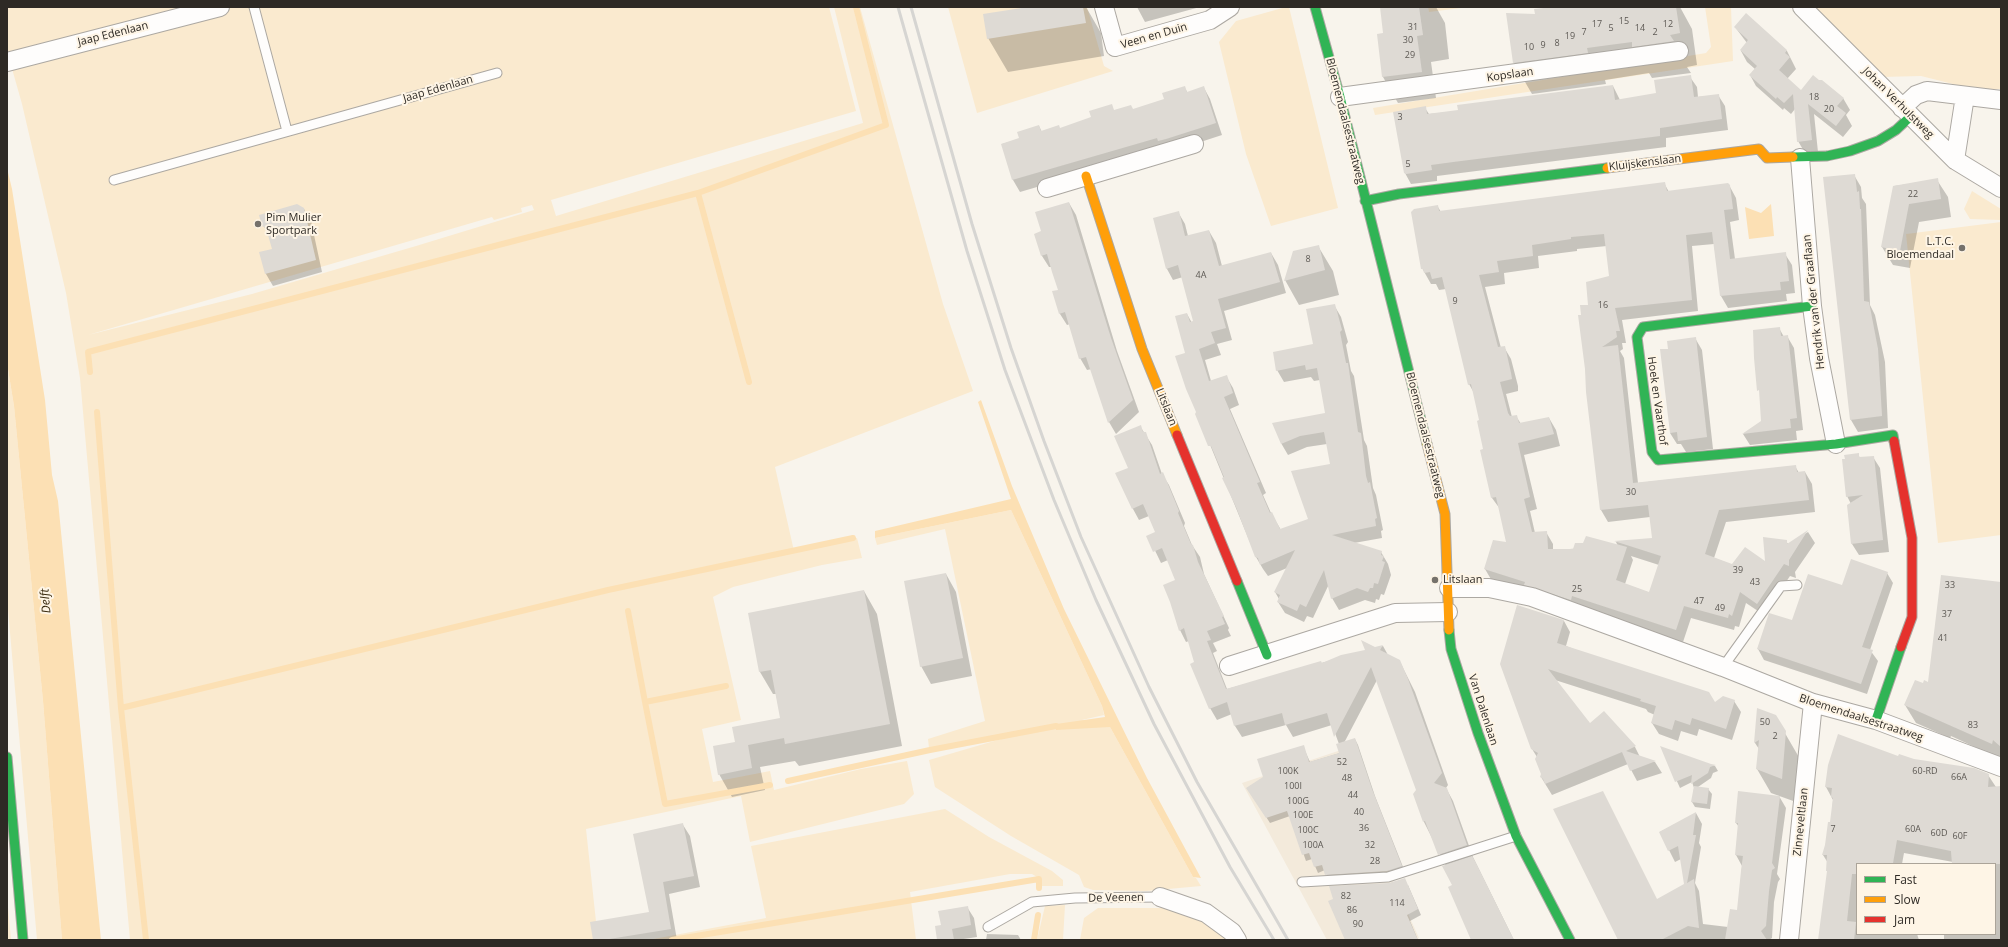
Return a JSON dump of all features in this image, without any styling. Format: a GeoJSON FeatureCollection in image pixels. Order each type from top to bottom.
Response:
{"type":"FeatureCollection","features":[{"type":"Feature","properties":{"kind":"street","name":"Jaap Edenlaan"},"geometry":{"type":"LineString","coordinates":[[7,62],[220,7]]}},
{"type":"Feature","properties":{"kind":"street","name":"Veen en Duin"},"geometry":{"type":"LineString","coordinates":[[1104,7],[1114,47],[1210,20],[1230,7]]}},
{"type":"Feature","properties":{"kind":"street","name":"Bloemendaalsestraatweg"},"geometry":{"type":"LineString","coordinates":[[1315,7],[1340,97],[1445,514],[1448,588],[1489,588],[1532,597],[1722,667],[1813,703],[1876,720],[2001,767]]}},
{"type":"Feature","properties":{"kind":"street","name":"Johan Verhulstweg"},"geometry":{"type":"LineString","coordinates":[[1802,7],[1955,160],[2001,188]]}},
{"type":"Feature","properties":{"kind":"street","name":"Kopslaan"},"geometry":{"type":"LineString","coordinates":[[1340,97],[1679,51]]}},
{"type":"Feature","properties":{"kind":"street"},"geometry":{"type":"LineString","coordinates":[[1907,112],[1922,92],[2001,100]]}},
{"type":"Feature","properties":{"kind":"street"},"geometry":{"type":"LineString","coordinates":[[1955,160],[1965,96]]}},
{"type":"Feature","properties":{"kind":"street","name":"Kluijskenslaan"},"geometry":{"type":"LineString","coordinates":[[1365,201],[1399,194],[1759,149],[1768,158],[1827,156],[1850,151],[1878,141],[1896,130],[1907,112]]}},
{"type":"Feature","properties":{"kind":"street"},"geometry":{"type":"LineString","coordinates":[[1047,188],[1194,144]]}},
{"type":"Feature","properties":{"kind":"street","name":"Hendrik van der Graaflaan"},"geometry":{"type":"LineString","coordinates":[[1800,158],[1812,306],[1819,358],[1836,444]]}},
{"type":"Feature","properties":{"kind":"street","name":"Litslaan"},"geometry":{"type":"LineString","coordinates":[[1086,176],[1142,349],[1267,655]]}},
{"type":"Feature","properties":{"kind":"street","name":"Hoek en Vaarthof"},"geometry":{"type":"LineString","coordinates":[[1812,306],[1643,327],[1637,337],[1652,452],[1658,460],[1836,444],[1893,435],[1912,538],[1912,617],[1876,720]]}},
{"type":"Feature","properties":{"kind":"street","name":"Van Dalenlaan"},"geometry":{"type":"LineString","coordinates":[[1448,588],[1451,649],[1478,733],[1516,836],[1570,940]]}},
{"type":"Feature","properties":{"kind":"street"},"geometry":{"type":"LineString","coordinates":[[1229,666],[1394,613],[1448,612]]}},
{"type":"Feature","properties":{"kind":"street","name":"Zinneveltlaan"},"geometry":{"type":"LineString","coordinates":[[1789,940],[1813,703]]}},
{"type":"Feature","properties":{"kind":"street"},"geometry":{"type":"LineString","coordinates":[[7,757],[23,940]]}},
{"type":"Feature","properties":{"kind":"street","name":"De Veenen"},"geometry":{"type":"LineString","coordinates":[[1160,897],[1206,913],[1232,932],[1237,940]]}},
{"type":"Feature","properties":{"kind":"lane"},"geometry":{"type":"LineString","coordinates":[[254,7],[287,131]]}},
{"type":"Feature","properties":{"kind":"lane","name":"Jaap Edenlaan"},"geometry":{"type":"LineString","coordinates":[[114,180],[497,73]]}},
{"type":"Feature","properties":{"kind":"lane"},"geometry":{"type":"LineString","coordinates":[[1722,667],[1781,586],[1798,585]]}},
{"type":"Feature","properties":{"kind":"lane"},"geometry":{"type":"LineString","coordinates":[[1302,882],[1388,877],[1516,836]]}},
{"type":"Feature","properties":{"kind":"lane","name":"De Veenen"},"geometry":{"type":"LineString","coordinates":[[988,927],[1032,902],[1074,898],[1160,897]]}},
{"type":"Feature","properties":{"kind":"shaded area"},"geometry":{"type":"Polygon","coordinates":[[[7,7],[829,7],[856,111],[551,200],[556,216],[863,123],[834,7],[860,7],[943,304],[973,391],[775,467],[794,551],[857,538],[862,558],[822,565],[733,587],[713,597],[741,720],[702,729],[713,782],[770,771],[774,790],[861,769],[907,761],[914,794],[904,804],[750,842],[741,796],[586,829],[598,940],[130,940],[80,378],[66,293],[22,104],[7,51],[7,7]],[[532,205],[521,208],[522,212],[494,220],[492,217],[88,335],[252,294],[534,210],[532,205]]]}},
{"type":"Feature","properties":{"kind":"shaded area"},"geometry":{"type":"Polygon","coordinates":[[[948,7],[1087,7],[1104,66],[1113,71],[977,113],[948,7]]]}},
{"type":"Feature","properties":{"kind":"shaded area"},"geometry":{"type":"Polygon","coordinates":[[[1289,7],[1338,208],[1271,226],[1246,154],[1219,42],[1236,21],[1289,7]]]}},
{"type":"Feature","properties":{"kind":"shaded area"},"geometry":{"type":"Polygon","coordinates":[[[1428,7],[1469,7],[1429,12],[1428,7]]]}},
{"type":"Feature","properties":{"kind":"shaded area"},"geometry":{"type":"Polygon","coordinates":[[[1705,7],[1731,7],[1733,61],[1375,115],[1373,108],[1706,53],[1711,47],[1705,7]]]}},
{"type":"Feature","properties":{"kind":"shaded area"},"geometry":{"type":"Polygon","coordinates":[[[1813,7],[2001,7],[2001,89],[1973,89],[1921,76],[1882,77],[1813,7]]]}},
{"type":"Feature","properties":{"kind":"shaded area"},"geometry":{"type":"Polygon","coordinates":[[[1972,191],[2001,209],[2001,220],[1970,219],[1964,209],[1972,191]]]}},
{"type":"Feature","properties":{"kind":"shaded area"},"geometry":{"type":"Polygon","coordinates":[[[2001,222],[2001,535],[1938,543],[1906,234],[2001,222]]]}},
{"type":"Feature","properties":{"kind":"shaded area"},"geometry":{"type":"Polygon","coordinates":[[[7,363],[14,406],[43,701],[62,940],[37,940],[7,598],[7,363]]]}},
{"type":"Feature","properties":{"kind":"shaded area"},"geometry":{"type":"Polygon","coordinates":[[[1011,510],[1102,706],[1104,715],[1082,720],[1110,727],[1193,877],[1196,878],[1201,886],[1146,891],[1093,890],[1084,887],[1079,875],[1011,836],[935,787],[929,760],[1049,725],[929,748],[928,739],[985,721],[945,529],[877,545],[875,538],[1011,510]]]}},
{"type":"Feature","properties":{"kind":"shaded area"},"geometry":{"type":"Polygon","coordinates":[[[1344,749],[1390,874],[1419,938],[1415,940],[1327,940],[1242,783],[1344,749]]]}},
{"type":"Feature","properties":{"kind":"shaded area"},"geometry":{"type":"Polygon","coordinates":[[[945,809],[989,837],[1052,871],[1063,880],[1063,886],[1039,886],[1037,877],[1032,874],[1010,874],[910,892],[916,940],[648,940],[766,918],[751,846],[945,809]]]}},
{"type":"Feature","properties":{"kind":"shaded area"},"geometry":{"type":"Polygon","coordinates":[[[7,896],[11,940],[7,940],[7,896]]]}},
{"type":"Feature","properties":{"kind":"shaded area"},"geometry":{"type":"Polygon","coordinates":[[[1065,905],[1063,940],[1037,940],[1045,906],[1065,905]]]}},
{"type":"Feature","properties":{"kind":"shaded area"},"geometry":{"type":"Polygon","coordinates":[[[1098,908],[1187,908],[1229,940],[1080,940],[1084,918],[1098,908]]]}},
{"type":"Feature","properties":{"kind":"water","name":"Delft"},"geometry":{"type":"Polygon","coordinates":[[[7,168],[12,189],[45,400],[52,475],[58,501],[101,940],[62,940],[43,701],[14,406],[7,363],[7,168]]]}},
{"type":"Feature","properties":{"kind":"water"},"geometry":{"type":"Polygon","coordinates":[[[1771,204],[1774,236],[1749,239],[1745,207],[1761,213],[1771,204]]]}},
{"type":"Feature","properties":{"kind":"water"},"geometry":{"type":"Polygon","coordinates":[[[981,400],[1012,486],[1064,609],[1147,778],[1201,878],[1193,877],[1110,727],[1056,730],[1056,724],[1105,717],[1102,706],[1011,510],[875,538],[875,531],[1011,499],[978,402],[981,400]]]}},
{"type":"Feature","properties":{"kind":"building"},"geometry":{"type":"Polygon","coordinates":[[[1028,7],[1083,7],[1086,23],[987,39],[983,14],[1028,7]]]}},
{"type":"Feature","properties":{"kind":"building"},"geometry":{"type":"Polygon","coordinates":[[[1380,7],[1419,7],[1423,35],[1417,36],[1422,72],[1382,77],[1377,34],[1383,33],[1380,7]]]}},
{"type":"Feature","properties":{"kind":"building"},"geometry":{"type":"Polygon","coordinates":[[[1553,7],[1676,7],[1680,33],[1670,35],[1674,41],[1632,47],[1632,42],[1587,48],[1588,53],[1513,63],[1506,13],[1535,14],[1534,9],[1553,7]]]}},
{"type":"Feature","properties":{"kind":"building"},"geometry":{"type":"Polygon","coordinates":[[[1746,13],[1787,50],[1785,53],[1790,57],[1779,70],[1801,90],[1813,75],[1819,80],[1822,80],[1844,98],[1837,106],[1846,113],[1836,126],[1808,104],[1812,140],[1797,142],[1793,94],[1784,103],[1777,97],[1776,99],[1749,75],[1757,66],[1740,50],[1748,40],[1734,27],[1746,13]]]}},
{"type":"Feature","properties":{"kind":"building"},"geometry":{"type":"Polygon","coordinates":[[[1691,75],[1694,97],[1719,94],[1722,119],[1660,128],[1660,136],[1431,165],[1432,170],[1406,174],[1404,173],[1393,112],[1426,106],[1427,114],[1458,110],[1457,105],[1613,85],[1615,100],[1656,93],[1654,80],[1691,75]]]}},
{"type":"Feature","properties":{"kind":"building"},"geometry":{"type":"Polygon","coordinates":[[[1185,86],[1187,92],[1204,86],[1216,123],[1166,139],[1158,141],[1157,138],[1012,180],[1001,144],[1019,138],[1017,132],[1039,125],[1041,131],[1059,125],[1060,128],[1091,117],[1089,111],[1112,104],[1114,110],[1131,105],[1133,109],[1164,99],[1162,93],[1185,86]]]}},
{"type":"Feature","properties":{"kind":"building"},"geometry":{"type":"Polygon","coordinates":[[[1855,174],[1861,209],[1864,301],[1869,302],[1878,349],[1882,416],[1850,420],[1823,177],[1855,174]]]}},
{"type":"Feature","properties":{"kind":"building"},"geometry":{"type":"Polygon","coordinates":[[[1938,178],[1941,199],[1909,204],[1900,251],[1881,247],[1893,186],[1938,178]]]}},
{"type":"Feature","properties":{"kind":"building"},"geometry":{"type":"Polygon","coordinates":[[[1665,182],[1667,191],[1728,183],[1730,185],[1733,209],[1724,210],[1730,259],[1786,252],[1789,281],[1780,282],[1781,290],[1720,296],[1712,232],[1686,235],[1692,300],[1615,308],[1620,331],[1616,331],[1617,337],[1602,347],[1618,345],[1633,483],[1796,465],[1797,472],[1805,471],[1809,500],[1719,510],[1705,554],[1732,564],[1745,547],[1765,561],[1763,537],[1787,540],[1787,544],[1808,530],[1789,560],[1789,566],[1784,564],[1757,604],[1740,592],[1732,616],[1729,614],[1728,618],[1684,606],[1676,630],[1572,596],[1571,600],[1524,585],[1525,582],[1484,569],[1493,540],[1506,542],[1496,497],[1491,498],[1480,450],[1483,449],[1477,421],[1479,420],[1471,384],[1468,385],[1442,277],[1432,279],[1430,272],[1424,273],[1423,269],[1421,269],[1411,212],[1414,209],[1438,205],[1439,211],[1665,182]],[[1604,234],[1571,237],[1571,239],[1532,245],[1533,256],[1497,261],[1499,272],[1479,275],[1498,347],[1505,346],[1511,373],[1512,379],[1500,382],[1508,413],[1510,416],[1517,415],[1519,423],[1549,417],[1554,434],[1518,443],[1530,497],[1524,499],[1532,532],[1547,531],[1548,549],[1573,549],[1575,543],[1583,543],[1586,536],[1627,547],[1616,580],[1649,592],[1661,556],[1614,541],[1652,538],[1648,505],[1600,510],[1578,315],[1581,315],[1580,305],[1588,305],[1586,282],[1609,276],[1604,234]]]}},
{"type":"Feature","properties":{"kind":"building"},"geometry":{"type":"Polygon","coordinates":[[[1069,202],[1111,338],[1133,400],[1108,423],[1086,357],[1079,359],[1065,312],[1059,314],[1052,291],[1058,290],[1047,254],[1041,256],[1034,234],[1041,231],[1035,212],[1069,202]]]}},
{"type":"Feature","properties":{"kind":"building"},"geometry":{"type":"Polygon","coordinates":[[[297,204],[304,208],[316,260],[265,274],[259,252],[272,249],[266,228],[262,226],[259,215],[297,204]]]}},
{"type":"Feature","properties":{"kind":"building"},"geometry":{"type":"Polygon","coordinates":[[[1179,211],[1185,236],[1209,230],[1219,266],[1271,252],[1280,282],[1218,299],[1226,328],[1211,332],[1215,343],[1199,349],[1209,381],[1227,375],[1233,393],[1224,397],[1260,482],[1257,483],[1270,513],[1272,512],[1280,529],[1308,519],[1291,471],[1330,464],[1324,432],[1300,436],[1281,444],[1272,423],[1325,413],[1317,368],[1306,370],[1305,365],[1276,371],[1273,352],[1313,344],[1306,309],[1335,304],[1342,330],[1340,332],[1346,363],[1348,363],[1358,432],[1361,433],[1366,476],[1368,483],[1370,482],[1377,518],[1375,519],[1376,526],[1332,535],[1382,551],[1381,555],[1384,556],[1382,561],[1385,562],[1378,584],[1374,583],[1373,588],[1370,588],[1368,592],[1357,588],[1331,599],[1324,570],[1306,607],[1300,604],[1297,611],[1277,602],[1280,595],[1274,592],[1295,550],[1260,565],[1258,558],[1255,557],[1236,507],[1222,478],[1224,477],[1214,453],[1211,446],[1208,446],[1195,414],[1196,412],[1186,389],[1175,356],[1185,353],[1175,316],[1187,313],[1190,322],[1193,321],[1178,265],[1166,269],[1153,218],[1179,211]]]}},
{"type":"Feature","properties":{"kind":"building"},"geometry":{"type":"Polygon","coordinates":[[[1319,245],[1325,270],[1284,281],[1293,251],[1319,245]]]}},
{"type":"Feature","properties":{"kind":"building"},"geometry":{"type":"Polygon","coordinates":[[[1780,327],[1781,336],[1788,335],[1797,418],[1790,419],[1791,428],[1742,434],[1761,421],[1759,390],[1757,391],[1754,358],[1753,330],[1780,327]]]}},
{"type":"Feature","properties":{"kind":"building"},"geometry":{"type":"Polygon","coordinates":[[[1696,337],[1707,437],[1678,441],[1677,432],[1670,433],[1660,349],[1668,349],[1667,341],[1696,337]]]}},
{"type":"Feature","properties":{"kind":"building"},"geometry":{"type":"Polygon","coordinates":[[[1141,425],[1143,432],[1146,432],[1160,474],[1163,472],[1179,511],[1178,513],[1191,544],[1193,545],[1198,562],[1224,616],[1222,617],[1225,624],[1207,631],[1211,640],[1207,641],[1226,689],[1321,661],[1322,663],[1341,655],[1365,650],[1361,640],[1375,647],[1383,645],[1380,650],[1400,660],[1408,679],[1442,773],[1434,783],[1447,788],[1467,845],[1438,855],[1425,821],[1423,822],[1413,794],[1416,790],[1371,667],[1334,737],[1327,713],[1285,725],[1282,713],[1234,726],[1227,702],[1209,709],[1190,664],[1194,662],[1184,628],[1179,631],[1163,585],[1175,580],[1162,548],[1153,552],[1146,536],[1155,532],[1143,504],[1132,509],[1115,473],[1128,468],[1114,436],[1141,425]]]}},
{"type":"Feature","properties":{"kind":"building"},"geometry":{"type":"Polygon","coordinates":[[[1859,453],[1859,457],[1874,456],[1883,540],[1851,544],[1847,505],[1863,495],[1846,497],[1842,459],[1845,459],[1844,455],[1859,453]]]}},
{"type":"Feature","properties":{"kind":"building"},"geometry":{"type":"Polygon","coordinates":[[[1851,559],[1888,572],[1862,647],[1873,650],[1861,684],[1757,649],[1769,613],[1792,620],[1808,574],[1842,585],[1851,559]]]}},
{"type":"Feature","properties":{"kind":"building"},"geometry":{"type":"Polygon","coordinates":[[[946,573],[963,658],[920,667],[904,581],[946,573]]]}},
{"type":"Feature","properties":{"kind":"building"},"geometry":{"type":"Polygon","coordinates":[[[1941,575],[2001,582],[2001,747],[1993,740],[1992,744],[1904,705],[1915,680],[1923,683],[1924,680],[1928,682],[1941,575]]]}},
{"type":"Feature","properties":{"kind":"building"},"geometry":{"type":"Polygon","coordinates":[[[864,590],[890,724],[785,744],[784,738],[748,745],[752,768],[718,775],[713,746],[735,742],[732,727],[780,718],[771,670],[759,672],[748,613],[864,590]]]}},
{"type":"Feature","properties":{"kind":"building"},"geometry":{"type":"Polygon","coordinates":[[[1517,605],[1564,620],[1557,643],[1709,692],[1715,702],[1723,696],[1735,700],[1726,729],[1692,718],[1690,725],[1675,720],[1672,730],[1651,723],[1656,706],[1640,701],[1641,699],[1548,669],[1590,723],[1604,711],[1636,746],[1626,751],[1656,761],[1630,771],[1622,752],[1545,784],[1543,779],[1540,777],[1541,774],[1535,759],[1538,753],[1531,749],[1500,664],[1517,605]]]}},
{"type":"Feature","properties":{"kind":"building"},"geometry":{"type":"Polygon","coordinates":[[[1757,708],[1776,715],[1786,731],[1782,779],[1756,769],[1759,740],[1754,743],[1757,708]]]}},
{"type":"Feature","properties":{"kind":"building"},"geometry":{"type":"Polygon","coordinates":[[[1838,734],[1898,756],[1899,754],[1914,759],[1974,768],[1989,774],[1988,787],[2001,786],[2001,864],[1952,863],[1951,851],[1897,840],[1893,863],[1856,863],[1856,874],[1852,874],[1847,921],[1856,922],[1854,940],[1818,940],[1827,871],[1827,855],[1822,855],[1828,822],[1830,822],[1833,798],[1831,797],[1832,788],[1825,787],[1828,765],[1838,734]]]}},
{"type":"Feature","properties":{"kind":"building"},"geometry":{"type":"Polygon","coordinates":[[[1355,738],[1372,789],[1402,866],[1387,871],[1325,875],[1322,865],[1314,867],[1309,853],[1302,855],[1287,811],[1266,818],[1246,788],[1263,777],[1257,759],[1304,745],[1309,762],[1339,753],[1336,744],[1355,738]]]}},
{"type":"Feature","properties":{"kind":"building"},"geometry":{"type":"Polygon","coordinates":[[[1660,746],[1716,765],[1710,767],[1708,773],[1691,784],[1692,775],[1675,782],[1660,746]]]}},
{"type":"Feature","properties":{"kind":"building"},"geometry":{"type":"Polygon","coordinates":[[[1694,786],[1709,788],[1707,804],[1691,802],[1694,786]]]}},
{"type":"Feature","properties":{"kind":"building"},"geometry":{"type":"Polygon","coordinates":[[[1603,791],[1657,899],[1684,884],[1678,846],[1668,851],[1659,832],[1696,812],[1693,835],[1696,835],[1687,883],[1694,879],[1699,928],[1688,926],[1661,940],[1618,940],[1553,809],[1603,791]]]}},
{"type":"Feature","properties":{"kind":"building"},"geometry":{"type":"Polygon","coordinates":[[[1738,791],[1780,796],[1772,863],[1775,868],[1772,870],[1766,926],[1761,931],[1767,940],[1725,940],[1730,909],[1737,910],[1743,856],[1735,855],[1738,823],[1735,823],[1738,791]]]}},
{"type":"Feature","properties":{"kind":"building"},"geometry":{"type":"Polygon","coordinates":[[[683,823],[694,876],[663,882],[671,929],[603,940],[593,940],[590,922],[649,912],[633,834],[683,823]]]}},
{"type":"Feature","properties":{"kind":"building"},"geometry":{"type":"Polygon","coordinates":[[[1472,856],[1514,940],[1471,940],[1448,887],[1452,885],[1442,866],[1472,856]]]}},
{"type":"Feature","properties":{"kind":"building"},"geometry":{"type":"Polygon","coordinates":[[[1405,878],[1418,909],[1407,915],[1418,940],[1345,940],[1328,901],[1333,899],[1329,886],[1389,883],[1405,878]]]}},
{"type":"Feature","properties":{"kind":"building"},"geometry":{"type":"Polygon","coordinates":[[[968,906],[971,925],[952,929],[954,940],[937,940],[935,926],[941,925],[938,911],[968,906]]]}},
{"type":"Feature","properties":{"kind":"waterway"},"geometry":{"type":"LineString","coordinates":[[698,193],[886,125],[856,7]]}},
{"type":"Feature","properties":{"kind":"waterway"},"geometry":{"type":"LineString","coordinates":[[90,372],[88,352],[698,193],[749,382]]}},
{"type":"Feature","properties":{"kind":"waterway"},"geometry":{"type":"LineString","coordinates":[[97,412],[121,708],[146,940]]}},
{"type":"Feature","properties":{"kind":"waterway"},"geometry":{"type":"LineString","coordinates":[[121,708],[608,590],[853,538]]}},
{"type":"Feature","properties":{"kind":"waterway"},"geometry":{"type":"LineString","coordinates":[[628,611],[645,702],[726,686]]}},
{"type":"Feature","properties":{"kind":"waterway"},"geometry":{"type":"LineString","coordinates":[[645,702],[665,804],[770,785]]}},
{"type":"Feature","properties":{"kind":"waterway"},"geometry":{"type":"LineString","coordinates":[[788,781],[930,750],[1056,726]]}},
{"type":"Feature","properties":{"kind":"waterway"},"geometry":{"type":"LineString","coordinates":[[672,940],[1039,879],[1039,888]]}},
{"type":"Feature","properties":{"kind":"waterway"},"geometry":{"type":"LineString","coordinates":[[1034,940],[1038,915]]}},
{"type":"Feature","properties":{"kind":"railway"},"geometry":{"type":"LineString","coordinates":[[898,7],[967,251],[1005,370],[1054,500],[1096,600],[1154,724],[1230,867],[1274,940]]}},
{"type":"Feature","properties":{"kind":"railway"},"geometry":{"type":"LineString","coordinates":[[911,7],[972,224],[1011,348],[1044,441],[1081,537],[1149,687],[1197,782],[1288,940]]}},
{"type":"Feature","properties":{"kind":"traffic: fast"},"geometry":{"type":"LineString","coordinates":[[1315,7],[1340,97],[1427,444]]}},
{"type":"Feature","properties":{"kind":"traffic: fast"},"geometry":{"type":"LineString","coordinates":[[1793,157],[1827,156],[1850,151],[1878,141],[1896,130],[1911,116]]}},
{"type":"Feature","properties":{"kind":"traffic: fast"},"geometry":{"type":"LineString","coordinates":[[1365,201],[1399,194],[1607,168]]}},
{"type":"Feature","properties":{"kind":"traffic: fast"},"geometry":{"type":"LineString","coordinates":[[1812,306],[1643,327],[1637,337],[1652,452],[1658,460],[1836,444],[1893,435],[1894,441]]}},
{"type":"Feature","properties":{"kind":"traffic: fast"},"geometry":{"type":"LineString","coordinates":[[1237,581],[1267,655]]}},
{"type":"Feature","properties":{"kind":"traffic: fast"},"geometry":{"type":"LineString","coordinates":[[1449,630],[1451,649],[1478,733],[1516,836],[1570,940]]}},
{"type":"Feature","properties":{"kind":"traffic: fast"},"geometry":{"type":"LineString","coordinates":[[1876,720],[1901,647]]}},
{"type":"Feature","properties":{"kind":"traffic: fast"},"geometry":{"type":"LineString","coordinates":[[7,757],[23,940]]}},
{"type":"Feature","properties":{"kind":"traffic: slow"},"geometry":{"type":"LineString","coordinates":[[1607,168],[1759,149],[1767,158],[1793,157]]}},
{"type":"Feature","properties":{"kind":"traffic: slow"},"geometry":{"type":"LineString","coordinates":[[1086,176],[1142,349],[1177,435]]}},
{"type":"Feature","properties":{"kind":"traffic: slow"},"geometry":{"type":"LineString","coordinates":[[1427,444],[1445,514],[1449,630]]}},
{"type":"Feature","properties":{"kind":"traffic: jam"},"geometry":{"type":"LineString","coordinates":[[1177,435],[1237,581]]}},
{"type":"Feature","properties":{"kind":"traffic: jam"},"geometry":{"type":"LineString","coordinates":[[1894,441],[1912,538],[1912,617],[1901,647]]}},
{"type":"Feature","properties":{"kind":"place","name":"Pim Mulier Sportpark"},"geometry":{"type":"Point","coordinates":[258,224]}},
{"type":"Feature","properties":{"kind":"place","name":"L.T.C. Bloemendaal"},"geometry":{"type":"Point","coordinates":[1962,248]}},
{"type":"Feature","properties":{"kind":"place","name":"Litslaan"},"geometry":{"type":"Point","coordinates":[1435,580]}}]}
